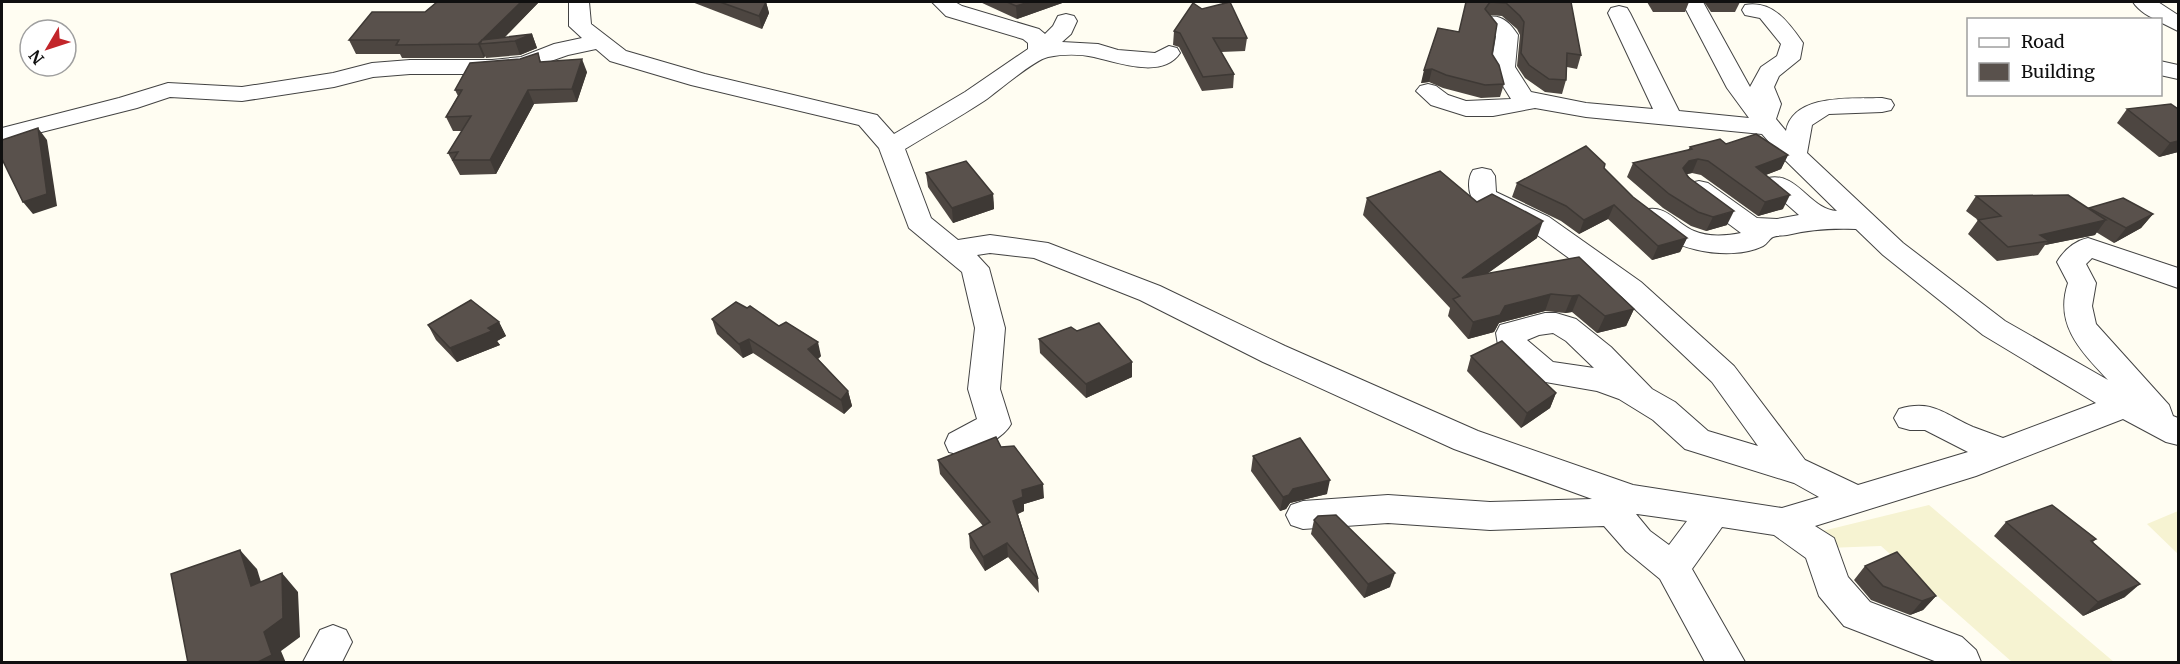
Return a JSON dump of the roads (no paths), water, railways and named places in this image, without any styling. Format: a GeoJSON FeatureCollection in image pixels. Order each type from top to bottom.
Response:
{"type":"FeatureCollection","features":[{"type":"Feature","properties":{"kind":"street"},"geometry":{"type":"LineString","coordinates":[[579,2],[580,26],[618,56],[679,74],[868,120],[891,146],[919,222],[975,268],[990,328],[984,389],[995,424],[961,442]]}},
{"type":"Feature","properties":{"kind":"street"},"geometry":{"type":"LineString","coordinates":[[942,2],[954,11],[1031,34],[1039,41],[1040,51]]}},
{"type":"Feature","properties":{"kind":"street"},"geometry":{"type":"LineString","coordinates":[[1693,2],[1739,88],[1767,124],[1794,155],[1893,249],[1994,328],[2125,405],[2175,431]]}},
{"type":"Feature","properties":{"kind":"street"},"geometry":{"type":"LineString","coordinates":[[2144,2],[2178,24]]}},
{"type":"Feature","properties":{"kind":"street"},"geometry":{"type":"LineString","coordinates":[[1753,10],[1767,13],[1792,44],[1788,59],[1769,72],[1762,87],[1769,104],[1767,124]]}},
{"type":"Feature","properties":{"kind":"street"},"geometry":{"type":"LineString","coordinates":[[1619,13],[1670,118]]}},
{"type":"Feature","properties":{"kind":"street"},"geometry":{"type":"LineString","coordinates":[[891,146],[973,97],[1040,51],[1063,29],[1066,21]]}},
{"type":"Feature","properties":{"kind":"street"},"geometry":{"type":"LineString","coordinates":[[1495,22],[1507,35],[1503,68],[1522,98],[1586,110],[1767,124]]}},
{"type":"Feature","properties":{"kind":"street"},"geometry":{"type":"LineString","coordinates":[[2,135],[120,105],[168,90],[242,94],[334,80],[372,70],[410,67],[492,67],[525,63],[562,49],[599,42]]}},
{"type":"Feature","properties":{"kind":"street"},"geometry":{"type":"LineString","coordinates":[[1040,51],[1070,48],[1098,51],[1115,57],[1160,60],[1169,53]]}},
{"type":"Feature","properties":{"kind":"street"},"geometry":{"type":"LineString","coordinates":[[2162,68],[2178,72]]}},
{"type":"Feature","properties":{"kind":"street"},"geometry":{"type":"LineString","coordinates":[[1428,91],[1440,103],[1469,111],[1505,109],[1536,100]]}},
{"type":"Feature","properties":{"kind":"street"},"geometry":{"type":"LineString","coordinates":[[1794,155],[1800,122],[1823,107],[1882,105]]}},
{"type":"Feature","properties":{"kind":"street"},"geometry":{"type":"LineString","coordinates":[[1482,176],[1483,196],[1539,223],[1631,290],[1723,374],[1793,469]]}},
{"type":"Feature","properties":{"kind":"street"},"geometry":{"type":"LineString","coordinates":[[1692,183],[1750,227],[1777,228],[1821,219],[1863,220]]}},
{"type":"Feature","properties":{"kind":"street"},"geometry":{"type":"LineString","coordinates":[[1777,184],[1821,219]]}},
{"type":"Feature","properties":{"kind":"street"},"geometry":{"type":"LineString","coordinates":[[1633,198],[1685,238],[1711,244],[1754,239],[1767,227]]}},
{"type":"Feature","properties":{"kind":"street"},"geometry":{"type":"LineString","coordinates":[[952,250],[990,244],[1038,249],[1150,293],[1274,354],[1466,440],[1622,506],[1638,541],[1673,568],[1711,640],[1726,663]]}},
{"type":"Feature","properties":{"kind":"street"},"geometry":{"type":"LineString","coordinates":[[2175,431],[2099,349],[2079,322],[2077,299],[2082,283],[2072,262],[2088,248],[2178,278]]}},
{"type":"Feature","properties":{"kind":"street"},"geometry":{"type":"LineString","coordinates":[[1640,396],[1664,411],[1697,440],[1793,469],[1856,500]]}},
{"type":"Feature","properties":{"kind":"street"},"geometry":{"type":"LineString","coordinates":[[1303,515],[1388,509],[1490,516],[1622,506],[1713,512],[1782,522],[1965,467],[2125,405]]}},
{"type":"Feature","properties":{"kind":"street"},"geometry":{"type":"LineString","coordinates":[[1910,418],[1930,417],[1960,435],[2004,452]]}},
{"type":"Feature","properties":{"kind":"street"},"geometry":{"type":"LineString","coordinates":[[1673,568],[1713,512]]}},
{"type":"Feature","properties":{"kind":"street"},"geometry":{"type":"LineString","coordinates":[[1782,522],[1821,549],[1832,585],[1857,614],[1949,649],[1962,663]]}}]}
